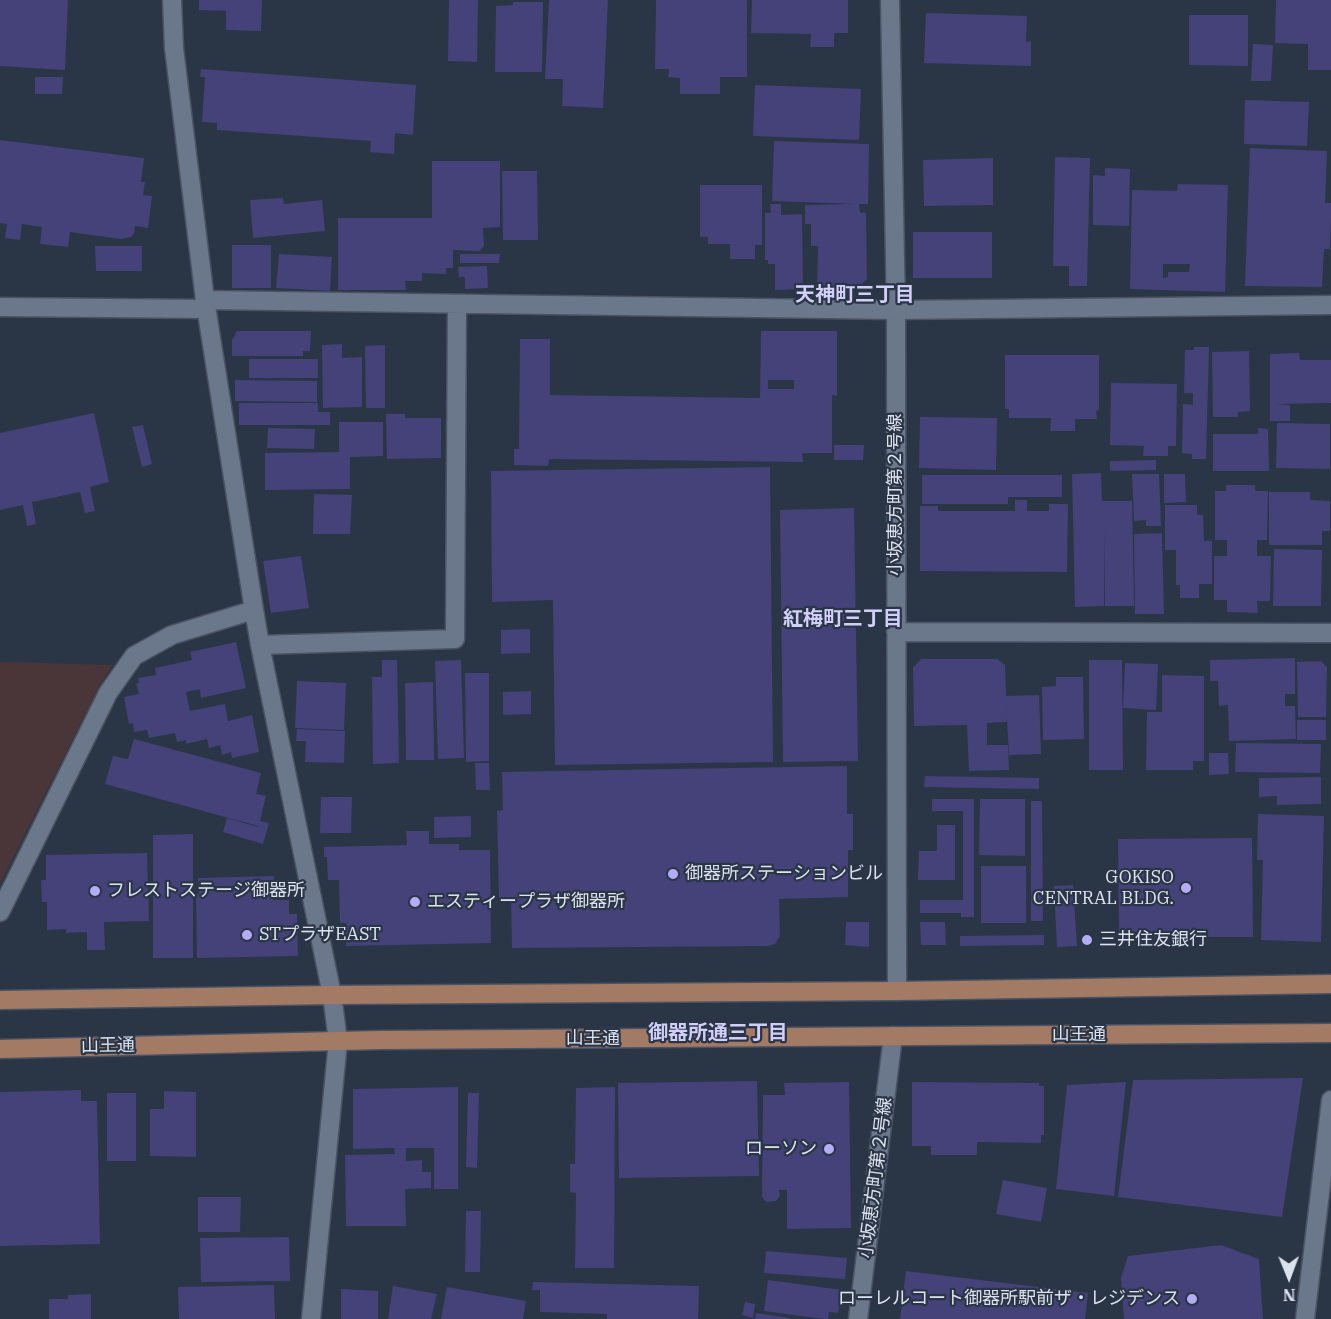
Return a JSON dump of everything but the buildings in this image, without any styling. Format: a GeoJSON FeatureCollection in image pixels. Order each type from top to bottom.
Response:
{"type":"FeatureCollection","features":[{"type":"Feature","properties":{"kind":"main road"},"geometry":{"type":"LineString","coordinates":[[0,999],[897,991],[1331,984]]}},
{"type":"Feature","properties":{"kind":"main road","name":"山王通"},"geometry":{"type":"LineString","coordinates":[[0,1049],[338,1041],[1331,1033]]}},
{"type":"Feature","properties":{"kind":"street"},"geometry":{"type":"LineString","coordinates":[[172,0],[174,48],[206,305],[254,610],[332,995],[338,1041],[311,1319]]}},
{"type":"Feature","properties":{"kind":"street","name":"小坂恵方町第２号線"},"geometry":{"type":"LineString","coordinates":[[890,0],[896,310],[897,991]]}},
{"type":"Feature","properties":{"kind":"street"},"geometry":{"type":"LineString","coordinates":[[260,645],[455,639],[457,304]]}},
{"type":"Feature","properties":{"kind":"street"},"geometry":{"type":"LineString","coordinates":[[0,306],[457,304],[896,310],[1331,304]]}},
{"type":"Feature","properties":{"kind":"street"},"geometry":{"type":"LineString","coordinates":[[0,912],[108,693],[134,656],[172,635],[254,610]]}},
{"type":"Feature","properties":{"kind":"street"},"geometry":{"type":"LineString","coordinates":[[896,632],[1331,633]]}},
{"type":"Feature","properties":{"kind":"street","name":"小坂恵方町第２号線"},"geometry":{"type":"LineString","coordinates":[[858,1319],[893,1036]]}},
{"type":"Feature","properties":{"kind":"street"},"geometry":{"type":"LineString","coordinates":[[1305,1319],[1331,1100]]}},
{"type":"Feature","properties":{"kind":"shaded area"},"geometry":{"type":"Polygon","coordinates":[[[0,662],[113,665],[101,683],[0,884],[0,662]]]}},
{"type":"Feature","properties":{"kind":"place","name":"御器所ステーションビル"},"geometry":{"type":"Point","coordinates":[673,874]}},
{"type":"Feature","properties":{"kind":"place","name":"GOKISO CENTRAL BLDG."},"geometry":{"type":"Point","coordinates":[1186,888]}},
{"type":"Feature","properties":{"kind":"place","name":"フレストステージ御器所"},"geometry":{"type":"Point","coordinates":[95,891]}},
{"type":"Feature","properties":{"kind":"place","name":"エスティープラザ御器所"},"geometry":{"type":"Point","coordinates":[415,902]}},
{"type":"Feature","properties":{"kind":"place","name":"STプラザEAST"},"geometry":{"type":"Point","coordinates":[247,935]}},
{"type":"Feature","properties":{"kind":"place","name":"三井住友銀行"},"geometry":{"type":"Point","coordinates":[1087,940]}},
{"type":"Feature","properties":{"kind":"place","name":"ローソン"},"geometry":{"type":"Point","coordinates":[829,1149]}},
{"type":"Feature","properties":{"kind":"place","name":"ローレルコート御器所駅前ザ・レジデンス"},"geometry":{"type":"Point","coordinates":[1192,1299]}},
{"type":"Feature","properties":{"kind":"district","name":"天神町三丁目"},"geometry":{"type":"Point","coordinates":[855,295]}},
{"type":"Feature","properties":{"kind":"district","name":"紅梅町三丁目"},"geometry":{"type":"Point","coordinates":[843,619]}},
{"type":"Feature","properties":{"kind":"district","name":"御器所通三丁目"},"geometry":{"type":"Point","coordinates":[718,1033]}}]}
